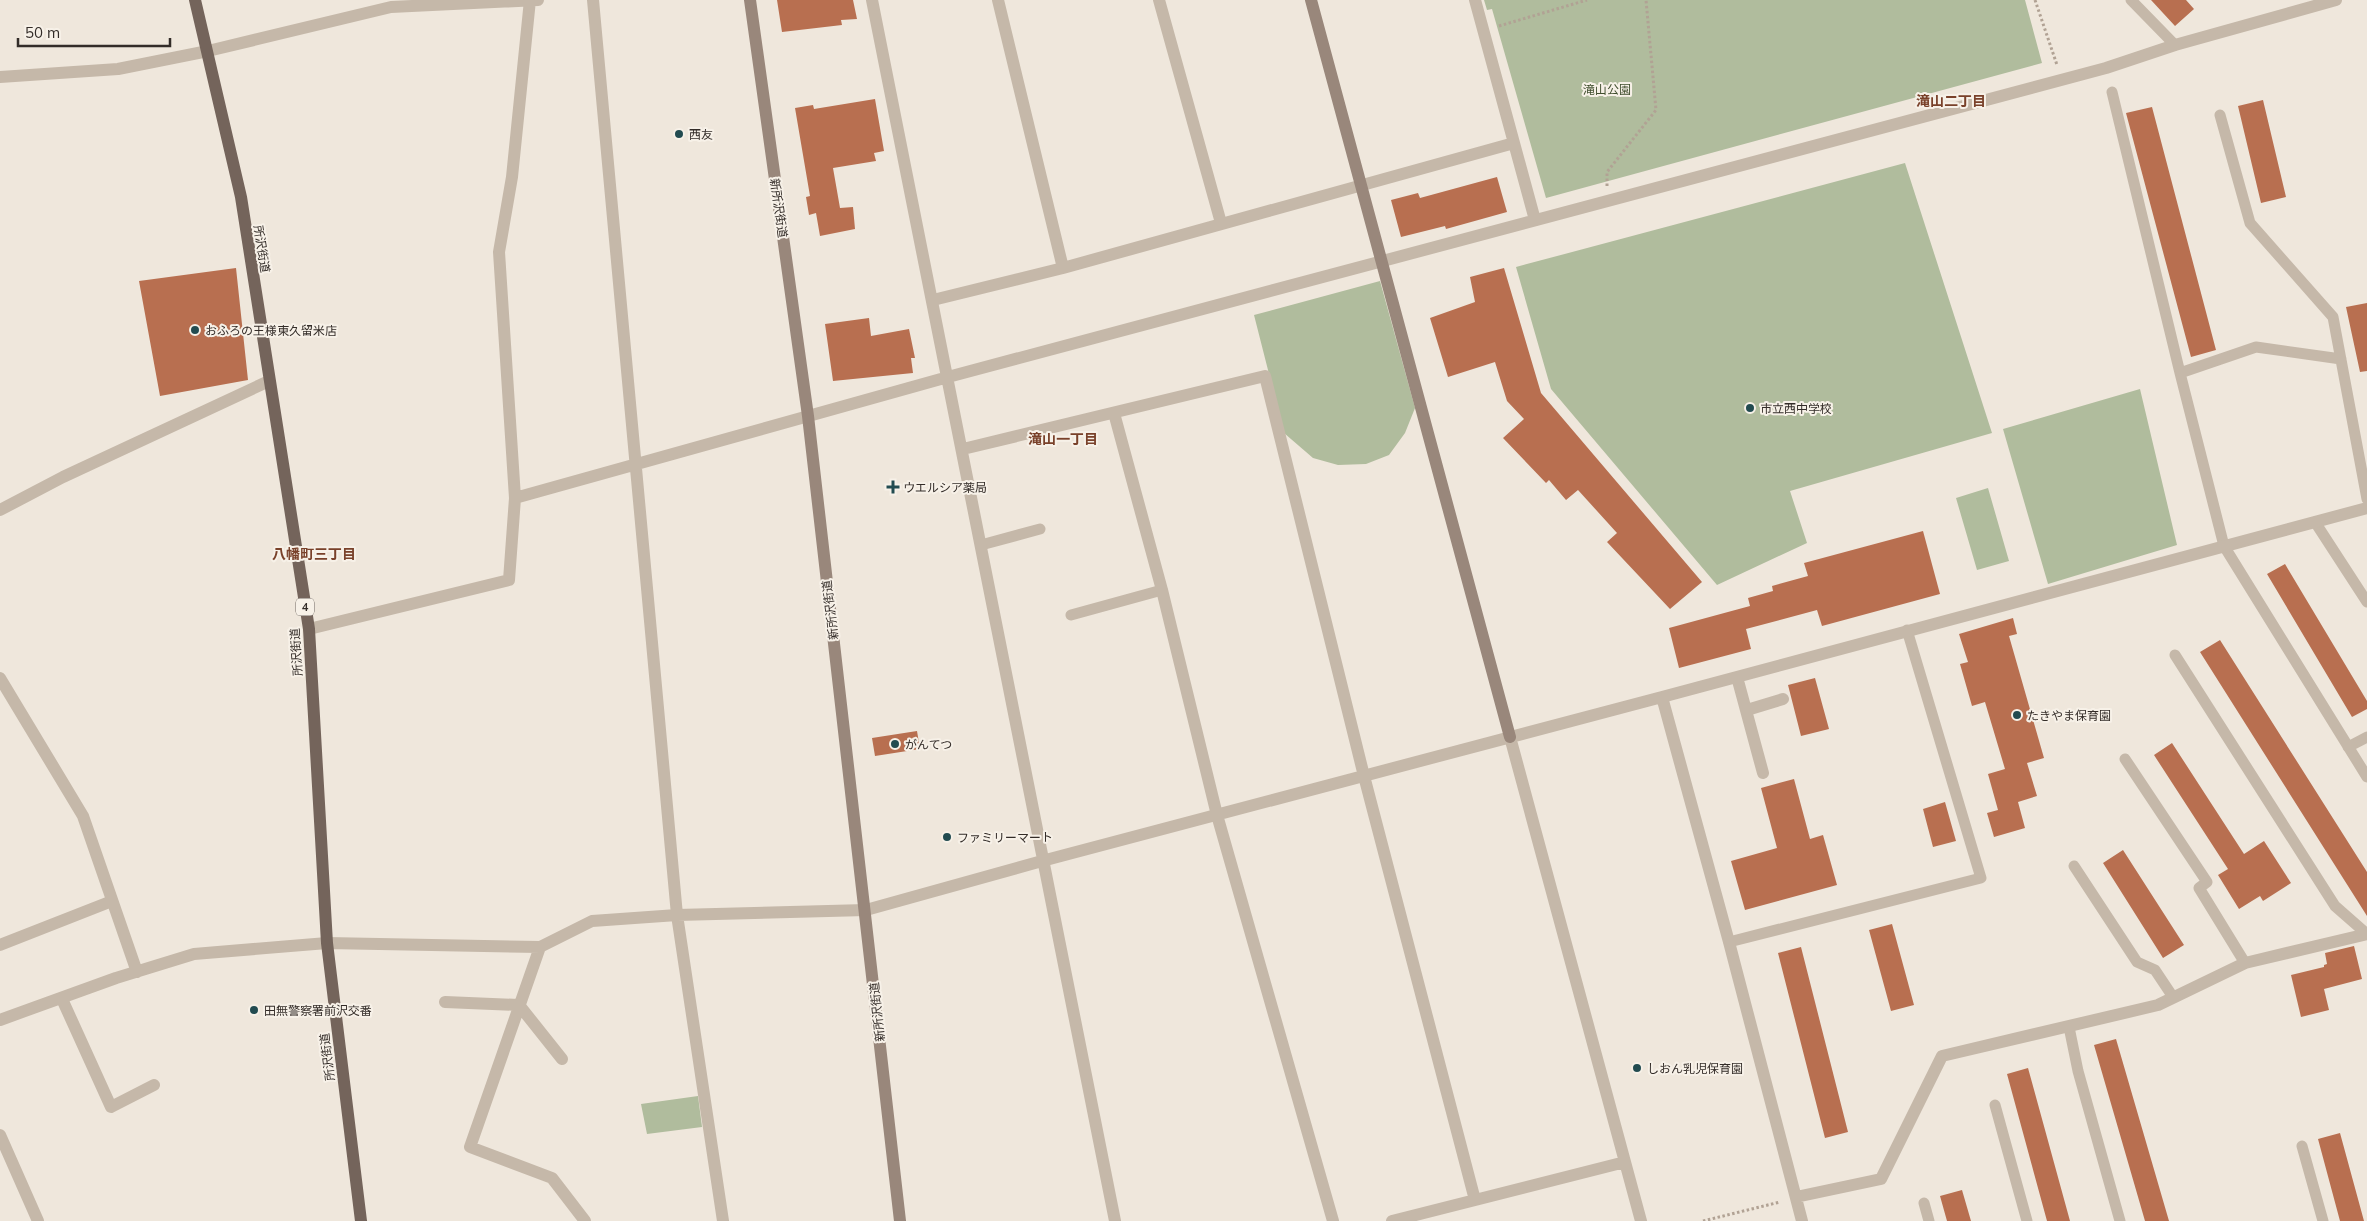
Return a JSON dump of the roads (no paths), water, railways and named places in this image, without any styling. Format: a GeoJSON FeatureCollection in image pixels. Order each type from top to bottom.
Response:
{"type":"FeatureCollection","features":[{"type":"Feature","properties":{"kind":"main road","name":"所沢街道"},"geometry":{"type":"LineString","coordinates":[[195,0],[241,197],[309,629],[327,944],[361,1221]]}},
{"type":"Feature","properties":{"kind":"street"},"geometry":{"type":"LineString","coordinates":[[0,77],[118,69],[208,51],[391,7],[533,0],[512,178],[500,252],[515,498],[509,580],[309,629]]}},
{"type":"Feature","properties":{"kind":"street"},"geometry":{"type":"LineString","coordinates":[[593,0],[677,915],[723,1221]]}},
{"type":"Feature","properties":{"kind":"street","name":"新所沢街道"},"geometry":{"type":"LineString","coordinates":[[750,0],[808,416],[866,910],[899,1221]]}},
{"type":"Feature","properties":{"kind":"street"},"geometry":{"type":"LineString","coordinates":[[872,0],[982,544],[1042,861],[1115,1221]]}},
{"type":"Feature","properties":{"kind":"street"},"geometry":{"type":"LineString","coordinates":[[998,0],[1063,268]]}},
{"type":"Feature","properties":{"kind":"street"},"geometry":{"type":"LineString","coordinates":[[1159,0],[1222,223]]}},
{"type":"Feature","properties":{"kind":"street"},"geometry":{"type":"LineString","coordinates":[[1312,0],[1360,185],[1640,1221]]}},
{"type":"Feature","properties":{"kind":"street"},"geometry":{"type":"LineString","coordinates":[[1475,0],[1534,220]]}},
{"type":"Feature","properties":{"kind":"street"},"geometry":{"type":"LineString","coordinates":[[515,498],[948,377],[2106,68],[2175,45],[2336,0]]}},
{"type":"Feature","properties":{"kind":"street"},"geometry":{"type":"LineString","coordinates":[[933,300],[1063,268],[1514,143]]}},
{"type":"Feature","properties":{"kind":"street"},"geometry":{"type":"LineString","coordinates":[[963,449],[1265,376],[1364,776],[1475,1200]]}},
{"type":"Feature","properties":{"kind":"street"},"geometry":{"type":"LineString","coordinates":[[0,510],[63,476],[269,381]]}},
{"type":"Feature","properties":{"kind":"street"},"geometry":{"type":"LineString","coordinates":[[1114,414],[1162,590],[1217,815],[1333,1221]]}},
{"type":"Feature","properties":{"kind":"street"},"geometry":{"type":"LineString","coordinates":[[0,1020],[194,954],[327,944],[540,946],[592,921],[677,915],[866,910],[1042,861],[1510,736],[1662,698],[1907,630],[2367,508]]}},
{"type":"Feature","properties":{"kind":"street"},"geometry":{"type":"LineString","coordinates":[[1737,677],[1763,773]]}},
{"type":"Feature","properties":{"kind":"street"},"geometry":{"type":"LineString","coordinates":[[0,678],[83,816],[137,972]]}},
{"type":"Feature","properties":{"kind":"street"},"geometry":{"type":"LineString","coordinates":[[1662,698],[1729,942],[1802,1221]]}},
{"type":"Feature","properties":{"kind":"street"},"geometry":{"type":"LineString","coordinates":[[1746,710],[1783,700]]}},
{"type":"Feature","properties":{"kind":"street"},"geometry":{"type":"LineString","coordinates":[[0,945],[112,901]]}},
{"type":"Feature","properties":{"kind":"street"},"geometry":{"type":"LineString","coordinates":[[1796,1197],[1881,1180],[1942,1056],[2158,1005],[2245,963],[2367,934]]}},
{"type":"Feature","properties":{"kind":"street"},"geometry":{"type":"LineString","coordinates":[[540,946],[470,1147],[552,1178],[585,1221]]}},
{"type":"Feature","properties":{"kind":"street"},"geometry":{"type":"LineString","coordinates":[[62,998],[111,1107],[154,1086]]}},
{"type":"Feature","properties":{"kind":"street"},"geometry":{"type":"LineString","coordinates":[[445,1002],[519,1005],[562,1059]]}},
{"type":"Feature","properties":{"kind":"street"},"geometry":{"type":"LineString","coordinates":[[0,1137],[38,1221]]}},
{"type":"Feature","properties":{"kind":"street"},"geometry":{"type":"LineString","coordinates":[[1392,1221],[1625,1162]]}},
{"type":"Feature","properties":{"kind":"lane"},"geometry":{"type":"LineString","coordinates":[[2132,0],[2175,45]]}},
{"type":"Feature","properties":{"kind":"lane"},"geometry":{"type":"LineString","coordinates":[[2112,92],[2224,546],[2367,777]]}},
{"type":"Feature","properties":{"kind":"lane"},"geometry":{"type":"LineString","coordinates":[[2220,116],[2250,223],[2333,317],[2367,499]]}},
{"type":"Feature","properties":{"kind":"lane"},"geometry":{"type":"LineString","coordinates":[[2180,373],[2256,347],[2341,359]]}},
{"type":"Feature","properties":{"kind":"lane"},"geometry":{"type":"LineString","coordinates":[[2315,522],[2367,602]]}},
{"type":"Feature","properties":{"kind":"lane"},"geometry":{"type":"LineString","coordinates":[[982,544],[1040,529]]}},
{"type":"Feature","properties":{"kind":"lane"},"geometry":{"type":"LineString","coordinates":[[1071,615],[1162,590]]}},
{"type":"Feature","properties":{"kind":"lane"},"geometry":{"type":"LineString","coordinates":[[1729,942],[1981,878],[1907,630]]}},
{"type":"Feature","properties":{"kind":"lane"},"geometry":{"type":"LineString","coordinates":[[2176,655],[2335,906],[2367,934]]}},
{"type":"Feature","properties":{"kind":"lane"},"geometry":{"type":"LineString","coordinates":[[2348,747],[2367,737]]}},
{"type":"Feature","properties":{"kind":"lane"},"geometry":{"type":"LineString","coordinates":[[2125,759],[2207,882],[2199,888],[2245,963]]}},
{"type":"Feature","properties":{"kind":"lane"},"geometry":{"type":"LineString","coordinates":[[2074,866],[2137,962],[2155,970],[2173,997]]}},
{"type":"Feature","properties":{"kind":"lane"},"geometry":{"type":"LineString","coordinates":[[2070,1027],[2078,1071],[2120,1221]]}},
{"type":"Feature","properties":{"kind":"lane"},"geometry":{"type":"LineString","coordinates":[[1995,1105],[2027,1221]]}},
{"type":"Feature","properties":{"kind":"lane"},"geometry":{"type":"LineString","coordinates":[[2302,1146],[2323,1221]]}},
{"type":"Feature","properties":{"kind":"lane"},"geometry":{"type":"LineString","coordinates":[[1924,1203],[1929,1221]]}},
{"type":"Feature","properties":{"kind":"place","name":"西友"},"geometry":{"type":"Point","coordinates":[679,134]}},
{"type":"Feature","properties":{"kind":"place","name":"おふろの王様東久留米店"},"geometry":{"type":"Point","coordinates":[195,330]}},
{"type":"Feature","properties":{"kind":"place","name":"市立西中学校"},"geometry":{"type":"Point","coordinates":[1750,408]}},
{"type":"Feature","properties":{"kind":"place","name":"ウエルシア薬局"},"geometry":{"type":"Point","coordinates":[893,487]}},
{"type":"Feature","properties":{"kind":"place","name":"たきやま保育園"},"geometry":{"type":"Point","coordinates":[2017,715]}},
{"type":"Feature","properties":{"kind":"place","name":"がんてつ"},"geometry":{"type":"Point","coordinates":[895,744]}},
{"type":"Feature","properties":{"kind":"place","name":"ファミリーマート"},"geometry":{"type":"Point","coordinates":[947,837]}},
{"type":"Feature","properties":{"kind":"place","name":"田無警察署前沢交番"},"geometry":{"type":"Point","coordinates":[254,1010]}},
{"type":"Feature","properties":{"kind":"place","name":"しおん乳児保育園"},"geometry":{"type":"Point","coordinates":[1637,1068]}},
{"type":"Feature","properties":{"kind":"district","name":"滝山二丁目"},"geometry":{"type":"Point","coordinates":[1951,101]}},
{"type":"Feature","properties":{"kind":"district","name":"滝山一丁目"},"geometry":{"type":"Point","coordinates":[1063,439]}},
{"type":"Feature","properties":{"kind":"district","name":"八幡町三丁目"},"geometry":{"type":"Point","coordinates":[314,554]}},
{"type":"Feature","properties":{"kind":"park label","name":"滝山公園"},"geometry":{"type":"Point","coordinates":[1607,89]}}]}
